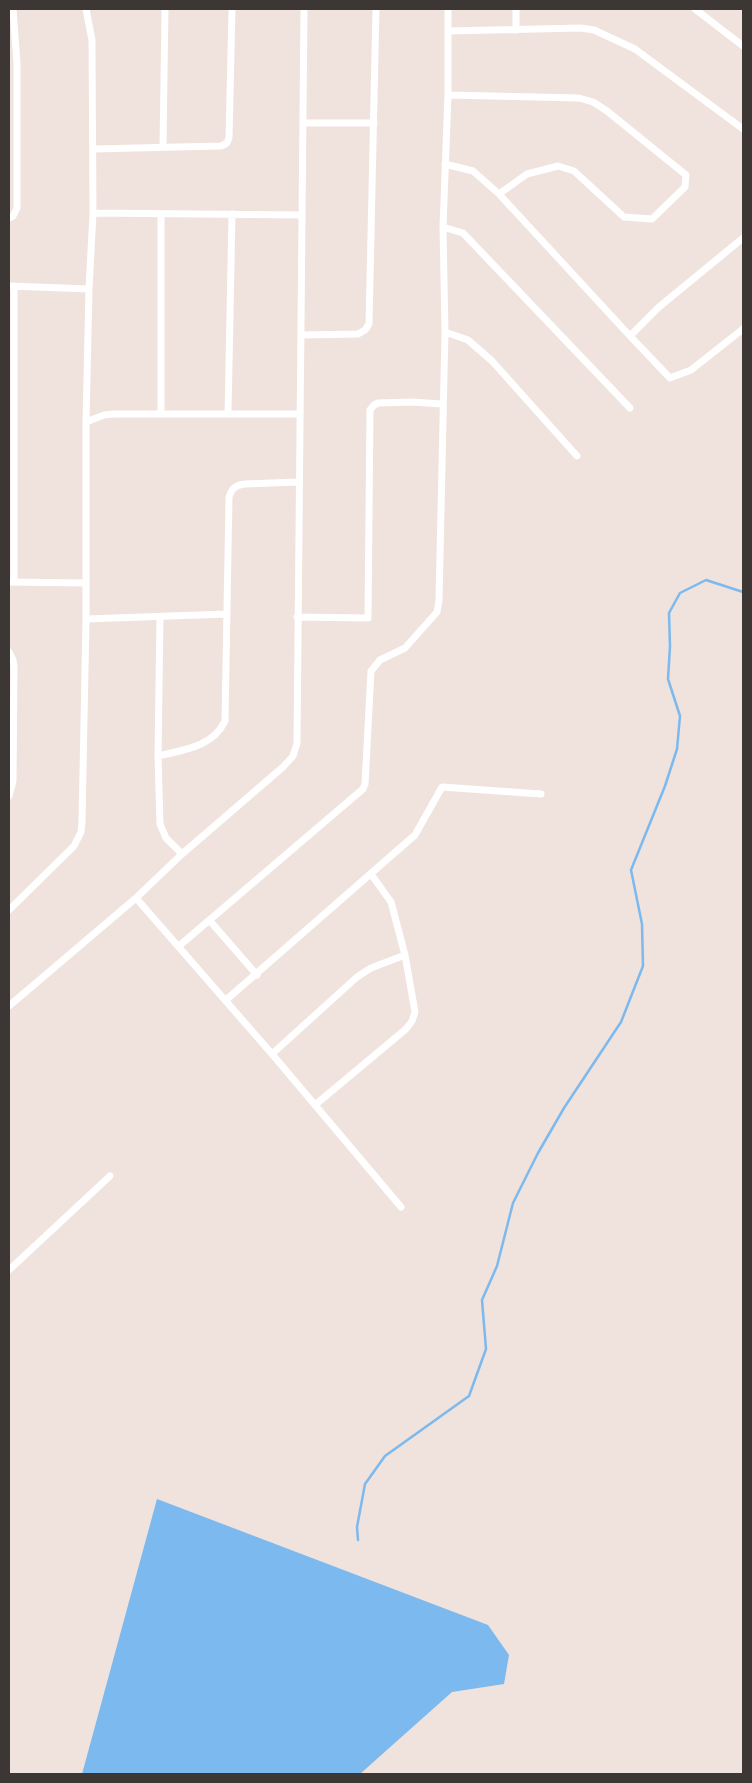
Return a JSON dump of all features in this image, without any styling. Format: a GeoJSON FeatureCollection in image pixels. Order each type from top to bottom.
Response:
{"type":"FeatureCollection","features":[{"type":"Feature","properties":{"kind":"street"},"geometry":{"type":"LineString","coordinates":[[9,218],[13,216],[17,208],[16,64],[13,9]]}},
{"type":"Feature","properties":{"kind":"street"},"geometry":{"type":"LineString","coordinates":[[9,910],[74,846],[80,832],[86,618],[86,422],[93,213],[92,40],[86,9]]}},
{"type":"Feature","properties":{"kind":"street"},"geometry":{"type":"LineString","coordinates":[[163,147],[165,9]]}},
{"type":"Feature","properties":{"kind":"street"},"geometry":{"type":"LineString","coordinates":[[93,149],[221,146],[227,143],[230,128],[232,9]]}},
{"type":"Feature","properties":{"kind":"street"},"geometry":{"type":"LineString","coordinates":[[9,1006],[136,898],[182,854],[283,767],[293,756],[297,743],[304,9]]}},
{"type":"Feature","properties":{"kind":"street"},"geometry":{"type":"LineString","coordinates":[[302,335],[358,334],[365,330],[369,324],[376,9]]}},
{"type":"Feature","properties":{"kind":"street"},"geometry":{"type":"LineString","coordinates":[[179,946],[363,789],[365,784],[371,671],[380,660],[405,648],[437,612],[439,600],[445,332],[443,227],[448,95],[448,9]]}},
{"type":"Feature","properties":{"kind":"street"},"geometry":{"type":"LineString","coordinates":[[516,9],[516,30]]}},
{"type":"Feature","properties":{"kind":"street"},"geometry":{"type":"LineString","coordinates":[[695,9],[743,46]]}},
{"type":"Feature","properties":{"kind":"street"},"geometry":{"type":"LineString","coordinates":[[448,31],[581,28],[594,30],[635,49],[743,129]]}},
{"type":"Feature","properties":{"kind":"street"},"geometry":{"type":"LineString","coordinates":[[448,95],[579,98],[593,102],[607,111],[686,175],[685,187],[652,219],[624,217],[574,171],[558,166],[527,174],[499,194]]}},
{"type":"Feature","properties":{"kind":"street"},"geometry":{"type":"LineString","coordinates":[[303,123],[374,123]]}},
{"type":"Feature","properties":{"kind":"street"},"geometry":{"type":"LineString","coordinates":[[445,164],[473,171],[499,194],[670,378],[691,370],[743,329]]}},
{"type":"Feature","properties":{"kind":"street"},"geometry":{"type":"LineString","coordinates":[[93,213],[302,215]]}},
{"type":"Feature","properties":{"kind":"street"},"geometry":{"type":"LineString","coordinates":[[161,214],[161,414]]}},
{"type":"Feature","properties":{"kind":"street"},"geometry":{"type":"LineString","coordinates":[[228,414],[232,214]]}},
{"type":"Feature","properties":{"kind":"street"},"geometry":{"type":"LineString","coordinates":[[443,227],[463,233],[630,408]]}},
{"type":"Feature","properties":{"kind":"street"},"geometry":{"type":"LineString","coordinates":[[630,336],[685,284],[743,238]]}},
{"type":"Feature","properties":{"kind":"street"},"geometry":{"type":"LineString","coordinates":[[86,583],[11,582],[11,286],[89,289]]}},
{"type":"Feature","properties":{"kind":"street"},"geometry":{"type":"LineString","coordinates":[[445,332],[468,340],[492,361],[577,456]]}},
{"type":"Feature","properties":{"kind":"street"},"geometry":{"type":"LineString","coordinates":[[297,617],[368,618],[370,410],[378,403],[412,402],[442,404]]}},
{"type":"Feature","properties":{"kind":"street"},"geometry":{"type":"LineString","coordinates":[[86,422],[104,415],[114,414],[300,414]]}},
{"type":"Feature","properties":{"kind":"street"},"geometry":{"type":"LineString","coordinates":[[158,756],[199,746],[221,729],[224,721],[230,492],[238,485],[298,482]]}},
{"type":"Feature","properties":{"kind":"street"},"geometry":{"type":"LineString","coordinates":[[86,618],[226,614]]}},
{"type":"Feature","properties":{"kind":"street"},"geometry":{"type":"LineString","coordinates":[[160,617],[158,756],[161,829],[166,838],[182,854]]}},
{"type":"Feature","properties":{"kind":"street"},"geometry":{"type":"LineString","coordinates":[[9,652],[14,667],[13,781],[9,796]]}},
{"type":"Feature","properties":{"kind":"street"},"geometry":{"type":"LineString","coordinates":[[226,1000],[257,975],[415,835],[442,788],[541,794]]}},
{"type":"Feature","properties":{"kind":"street"},"geometry":{"type":"LineString","coordinates":[[315,1105],[406,1028],[412,1021],[415,1012],[405,955],[392,902],[371,874]]}},
{"type":"Feature","properties":{"kind":"street"},"geometry":{"type":"LineString","coordinates":[[136,898],[226,1000],[402,1207]]}},
{"type":"Feature","properties":{"kind":"street"},"geometry":{"type":"LineString","coordinates":[[210,921],[257,975]]}},
{"type":"Feature","properties":{"kind":"street"},"geometry":{"type":"LineString","coordinates":[[272,1054],[357,977],[372,968],[405,955]]}},
{"type":"Feature","properties":{"kind":"street"},"geometry":{"type":"LineString","coordinates":[[9,1270],[110,1176]]}},
{"type":"Feature","properties":{"kind":"water"},"geometry":{"type":"Polygon","coordinates":[[[157,1499],[488,1625],[509,1655],[504,1684],[452,1692],[360,1774],[82,1774],[157,1499]]]}},
{"type":"Feature","properties":{"kind":"waterway"},"geometry":{"type":"LineString","coordinates":[[358,1540],[357,1527],[365,1484],[385,1456],[469,1396],[486,1349],[482,1300],[497,1266],[513,1203],[538,1153],[564,1108],[621,1022],[643,966],[642,924],[631,870],[665,786],[677,749],[680,716],[668,679],[669,613],[680,593],[706,580],[743,592]]}}]}
